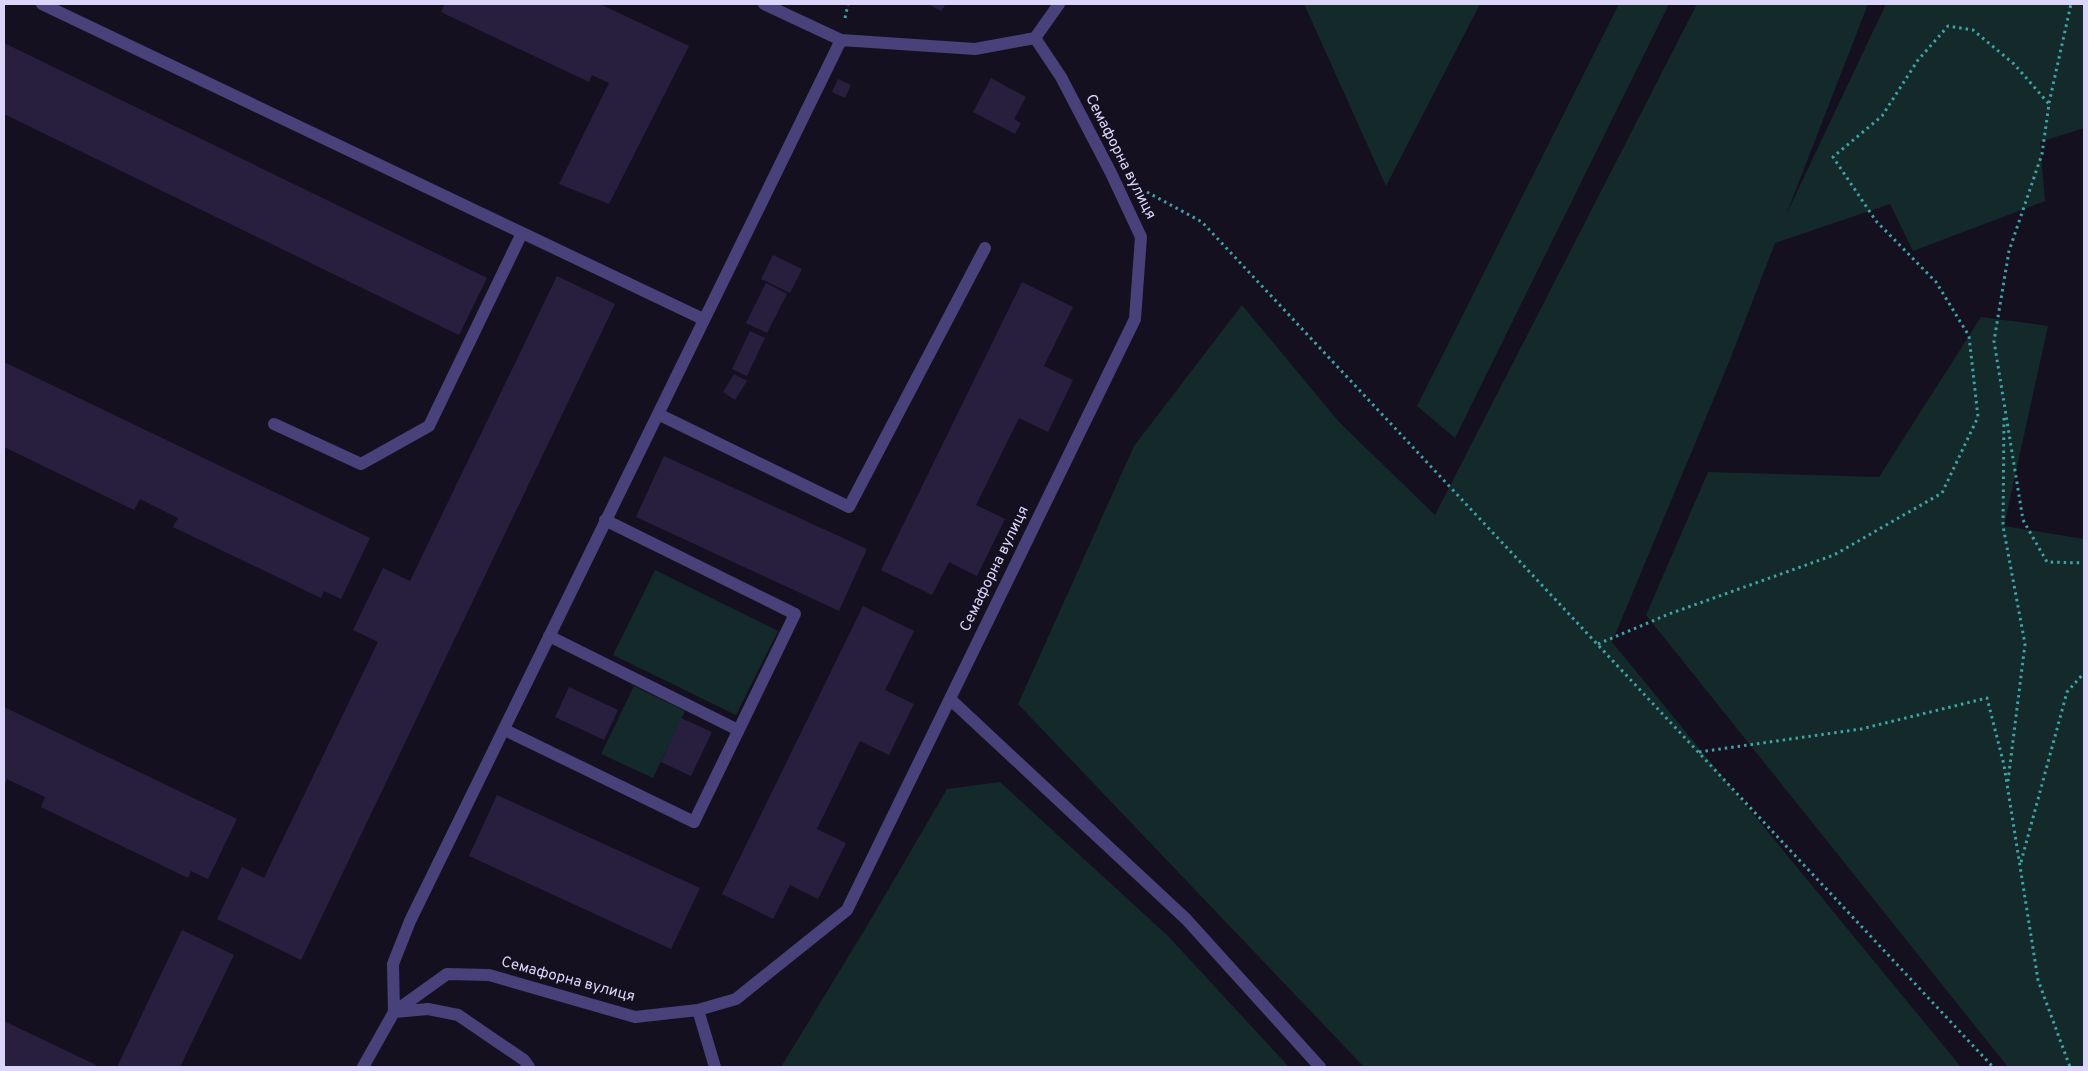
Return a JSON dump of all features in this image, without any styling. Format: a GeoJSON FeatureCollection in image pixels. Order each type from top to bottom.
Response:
{"type":"FeatureCollection","features":[{"type":"Feature","properties":{"kind":"street"},"geometry":{"type":"LineString","coordinates":[[42,4],[704,319]]}},
{"type":"Feature","properties":{"kind":"street"},"geometry":{"type":"LineString","coordinates":[[764,4],[841,40],[975,49],[1035,38],[1059,4]]}},
{"type":"Feature","properties":{"kind":"street","name":"Семафорна вулиця"},"geometry":{"type":"LineString","coordinates":[[394,1012],[447,974],[489,975],[635,1016],[698,1010],[736,999],[846,910],[1135,319],[1141,237],[1111,173],[1061,77],[1035,38]]}},
{"type":"Feature","properties":{"kind":"street"},"geometry":{"type":"LineString","coordinates":[[363,1067],[394,1012],[393,964],[410,922],[841,40]]}},
{"type":"Feature","properties":{"kind":"street"},"geometry":{"type":"LineString","coordinates":[[274,424],[361,464],[429,426],[522,233]]}},
{"type":"Feature","properties":{"kind":"street"},"geometry":{"type":"LineString","coordinates":[[658,414],[849,507],[985,248]]}},
{"type":"Feature","properties":{"kind":"street"},"geometry":{"type":"LineString","coordinates":[[505,730],[694,822],[795,614],[605,520]]}},
{"type":"Feature","properties":{"kind":"street"},"geometry":{"type":"LineString","coordinates":[[549,636],[738,730]]}},
{"type":"Feature","properties":{"kind":"street"},"geometry":{"type":"LineString","coordinates":[[950,699],[1186,918],[1320,1067]]}},
{"type":"Feature","properties":{"kind":"street"},"geometry":{"type":"LineString","coordinates":[[394,1012],[428,1008],[458,1015],[524,1060],[529,1067]]}},
{"type":"Feature","properties":{"kind":"street"},"geometry":{"type":"LineString","coordinates":[[698,1010],[715,1067]]}},
{"type":"Feature","properties":{"kind":"path"},"geometry":{"type":"LineString","coordinates":[[2071,4],[2049,104],[2042,154],[2009,251],[1994,341],[2023,520],[2047,562],[2084,563]]}},
{"type":"Feature","properties":{"kind":"path"},"geometry":{"type":"LineString","coordinates":[[1598,644],[1669,614],[1834,555],[1942,493],[1978,417],[1969,336],[1936,282],[1876,221],[1833,157],[1882,116],[1918,60],[1948,26],[1973,30],[2014,64],[2049,104]]}},
{"type":"Feature","properties":{"kind":"path"},"geometry":{"type":"LineString","coordinates":[[1111,173],[1202,222],[1993,1067]]}},
{"type":"Feature","properties":{"kind":"path"},"geometry":{"type":"LineString","coordinates":[[2004,407],[2003,526],[2025,644],[2008,786]]}},
{"type":"Feature","properties":{"kind":"path"},"geometry":{"type":"LineString","coordinates":[[2020,865],[2067,692],[2084,673]]}},
{"type":"Feature","properties":{"kind":"path"},"geometry":{"type":"LineString","coordinates":[[1698,752],[1861,729],[1958,707],[1988,698],[2008,786],[2038,980],[2070,1067]]}},
{"type":"Feature","properties":{"kind":"green space"},"geometry":{"type":"Polygon","coordinates":[[[1304,4],[1480,4],[1386,186],[1304,4]]]}},
{"type":"Feature","properties":{"kind":"green space"},"geometry":{"type":"Polygon","coordinates":[[[1619,4],[1669,4],[1455,438],[1417,406],[1619,4]]]}},
{"type":"Feature","properties":{"kind":"green space"},"geometry":{"type":"Polygon","coordinates":[[[1697,4],[1868,4],[1786,215],[1886,4],[2084,4],[2084,128],[2040,142],[2045,201],[1913,251],[1890,204],[1775,243],[1727,367],[1612,642],[1961,1067],[1364,1067],[1018,704],[1134,446],[1242,305],[1339,422],[1435,515],[1697,4]]]}},
{"type":"Feature","properties":{"kind":"green space"},"geometry":{"type":"Polygon","coordinates":[[[1981,317],[2048,326],[2004,526],[2084,539],[2084,1067],[2008,1067],[1646,615],[1708,472],[1879,477],[1981,317]]]}},
{"type":"Feature","properties":{"kind":"green space"},"geometry":{"type":"Polygon","coordinates":[[[655,570],[778,631],[736,715],[613,655],[655,570]]]}},
{"type":"Feature","properties":{"kind":"green space"},"geometry":{"type":"Polygon","coordinates":[[[634,686],[685,711],[653,778],[601,754],[634,686]]]}},
{"type":"Feature","properties":{"kind":"green space"},"geometry":{"type":"Polygon","coordinates":[[[1000,782],[1168,936],[1289,1067],[781,1067],[867,926],[947,789],[1000,782]]]}},
{"type":"Feature","properties":{"kind":"building"},"geometry":{"type":"Polygon","coordinates":[[[445,4],[600,4],[689,46],[609,204],[559,184],[609,83],[592,75],[589,82],[441,12],[445,4]]]}},
{"type":"Feature","properties":{"kind":"building"},"geometry":{"type":"Polygon","coordinates":[[[928,4],[946,4],[941,11],[928,4]]]}},
{"type":"Feature","properties":{"kind":"building"},"geometry":{"type":"Polygon","coordinates":[[[4,43],[487,278],[459,335],[4,114],[4,43]]]}},
{"type":"Feature","properties":{"kind":"building"},"geometry":{"type":"Polygon","coordinates":[[[991,78],[1026,97],[1014,119],[1021,123],[1015,134],[973,112],[991,78]]]}},
{"type":"Feature","properties":{"kind":"building"},"geometry":{"type":"Polygon","coordinates":[[[838,79],[851,85],[845,98],[832,92],[838,79]]]}},
{"type":"Feature","properties":{"kind":"building"},"geometry":{"type":"Polygon","coordinates":[[[773,255],[802,269],[790,293],[761,279],[773,255]]]}},
{"type":"Feature","properties":{"kind":"building"},"geometry":{"type":"Polygon","coordinates":[[[557,276],[615,304],[301,960],[217,919],[242,867],[264,878],[378,642],[353,630],[383,568],[410,581],[557,276]]]}},
{"type":"Feature","properties":{"kind":"building"},"geometry":{"type":"Polygon","coordinates":[[[1022,282],[1073,307],[1044,366],[1073,380],[1048,432],[1019,418],[976,505],[1005,519],[977,576],[949,562],[932,595],[881,570],[1022,282]]]}},
{"type":"Feature","properties":{"kind":"building"},"geometry":{"type":"Polygon","coordinates":[[[766,283],[787,294],[767,333],[746,323],[766,283]]]}},
{"type":"Feature","properties":{"kind":"building"},"geometry":{"type":"Polygon","coordinates":[[[750,331],[765,338],[747,376],[732,369],[750,331]]]}},
{"type":"Feature","properties":{"kind":"building"},"geometry":{"type":"Polygon","coordinates":[[[4,362],[370,538],[341,599],[324,591],[321,598],[173,527],[178,518],[140,499],[134,510],[4,447],[4,362]]]}},
{"type":"Feature","properties":{"kind":"building"},"geometry":{"type":"Polygon","coordinates":[[[734,374],[747,381],[735,400],[723,392],[734,374]]]}},
{"type":"Feature","properties":{"kind":"building"},"geometry":{"type":"Polygon","coordinates":[[[664,456],[867,549],[839,611],[636,517],[664,456]]]}},
{"type":"Feature","properties":{"kind":"building"},"geometry":{"type":"Polygon","coordinates":[[[863,606],[914,631],[885,690],[914,704],[889,755],[860,741],[817,829],[846,843],[818,899],[790,885],[773,919],[722,894],[863,606]]]}},
{"type":"Feature","properties":{"kind":"building"},"geometry":{"type":"Polygon","coordinates":[[[569,687],[618,710],[604,740],[555,717],[569,687]]]}},
{"type":"Feature","properties":{"kind":"building"},"geometry":{"type":"Polygon","coordinates":[[[4,707],[237,819],[208,879],[191,871],[188,878],[41,807],[45,797],[7,779],[4,786],[4,707]]]}},
{"type":"Feature","properties":{"kind":"building"},"geometry":{"type":"Polygon","coordinates":[[[681,718],[712,732],[691,776],[661,762],[681,718]]]}},
{"type":"Feature","properties":{"kind":"building"},"geometry":{"type":"Polygon","coordinates":[[[497,795],[700,888],[671,949],[469,856],[497,795]]]}},
{"type":"Feature","properties":{"kind":"building"},"geometry":{"type":"Polygon","coordinates":[[[182,930],[234,955],[180,1067],[117,1067],[182,930]]]}},
{"type":"Feature","properties":{"kind":"building"},"geometry":{"type":"Polygon","coordinates":[[[4,1021],[96,1065],[96,1067],[4,1067],[4,1021]]]}}]}
